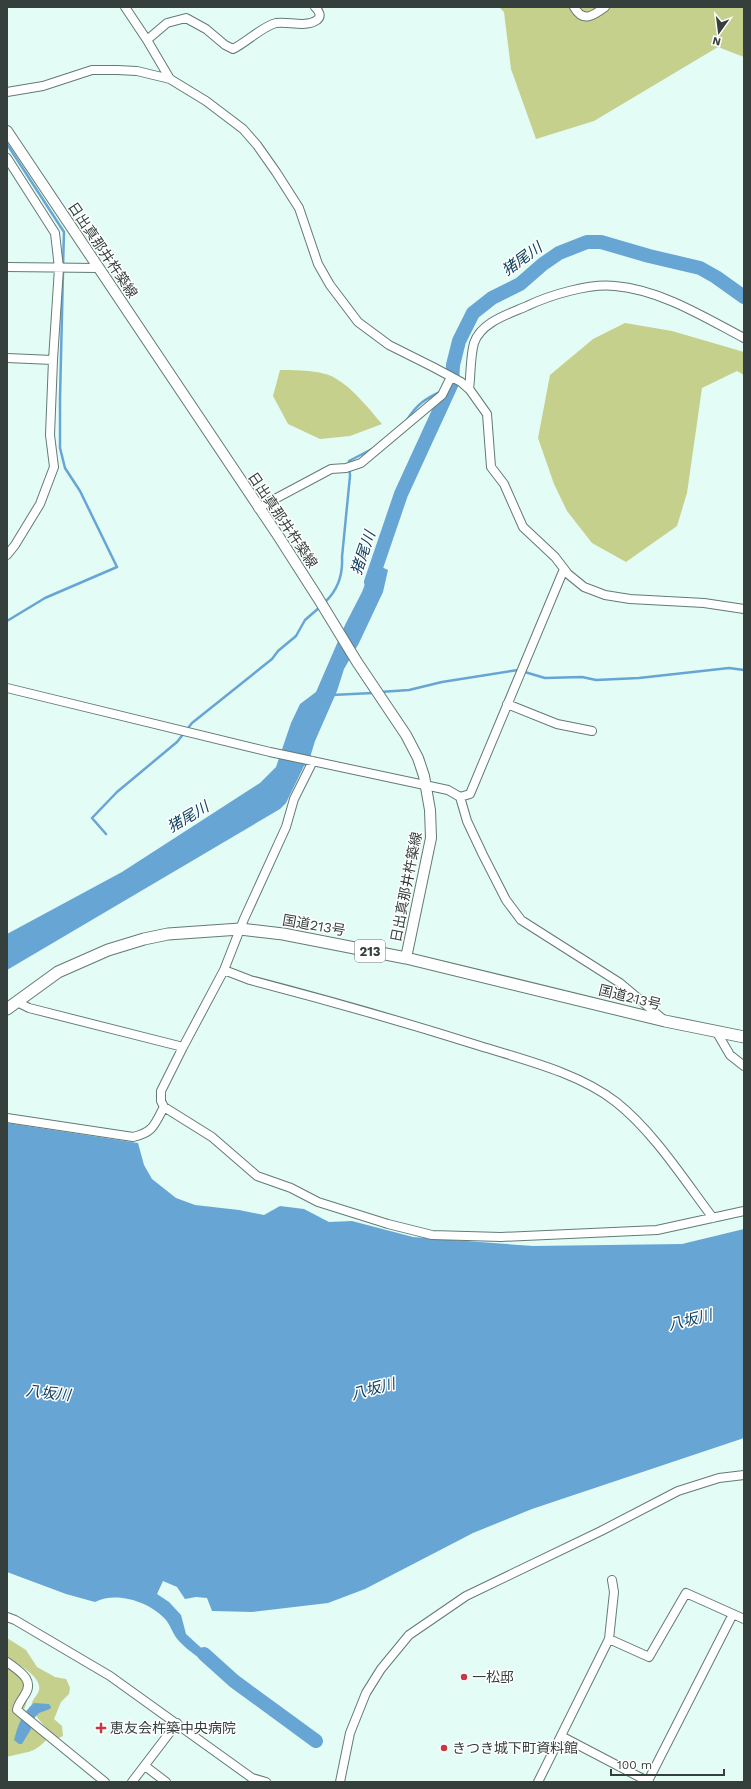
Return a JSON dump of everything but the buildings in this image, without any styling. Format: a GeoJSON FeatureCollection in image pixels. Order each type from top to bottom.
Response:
{"type":"FeatureCollection","features":[{"type":"Feature","properties":{"kind":"highway","name":"国道213号"},"geometry":{"type":"LineString","coordinates":[[7,1009],[58,972],[108,950],[144,939],[168,934],[240,929],[283,934],[406,958],[665,1021],[744,1037]]}},
{"type":"Feature","properties":{"kind":"main road","name":"日出真那井杵築線"},"geometry":{"type":"LineString","coordinates":[[7,131],[318,598],[418,758],[426,786],[430,810],[431,838],[406,958]]}},
{"type":"Feature","properties":{"kind":"street"},"geometry":{"type":"LineString","coordinates":[[125,7],[170,79]]}},
{"type":"Feature","properties":{"kind":"street"},"geometry":{"type":"LineString","coordinates":[[147,40],[167,23],[186,18],[206,29],[225,45],[233,49],[244,44],[269,26],[277,23],[313,22],[318,19],[320,15],[315,7]]}},
{"type":"Feature","properties":{"kind":"street"},"geometry":{"type":"LineString","coordinates":[[574,7],[580,16],[589,17],[605,7]]}},
{"type":"Feature","properties":{"kind":"street"},"geometry":{"type":"LineString","coordinates":[[7,92],[42,86],[92,70],[137,71],[170,79],[206,101],[243,129],[257,145],[276,172],[299,208],[314,253],[330,286],[358,322],[389,345],[461,382],[469,389],[487,414],[491,467],[504,484],[524,527],[555,557],[568,574],[584,587],[605,595],[630,599],[704,603],[744,610]]}},
{"type":"Feature","properties":{"kind":"street"},"geometry":{"type":"LineString","coordinates":[[7,158],[55,233],[64,268],[53,360],[50,435],[54,467],[40,504],[16,545],[7,555]]}},
{"type":"Feature","properties":{"kind":"street"},"geometry":{"type":"LineString","coordinates":[[7,267],[98,268]]}},
{"type":"Feature","properties":{"kind":"street"},"geometry":{"type":"LineString","coordinates":[[469,389],[475,343],[479,334],[488,325],[508,314],[546,297],[594,286],[614,285],[640,290],[674,303],[744,338]]}},
{"type":"Feature","properties":{"kind":"street"},"geometry":{"type":"LineString","coordinates":[[7,358],[53,360]]}},
{"type":"Feature","properties":{"kind":"street"},"geometry":{"type":"LineString","coordinates":[[258,508],[331,469],[346,468],[361,463],[442,394],[451,377]]}},
{"type":"Feature","properties":{"kind":"street"},"geometry":{"type":"LineString","coordinates":[[460,797],[470,794],[564,569]]}},
{"type":"Feature","properties":{"kind":"street"},"geometry":{"type":"LineString","coordinates":[[7,688],[270,752],[448,790],[460,797],[467,821],[483,855],[506,900],[521,920],[620,983],[665,1021]]}},
{"type":"Feature","properties":{"kind":"street"},"geometry":{"type":"LineString","coordinates":[[507,704],[557,724],[592,731]]}},
{"type":"Feature","properties":{"kind":"street"},"geometry":{"type":"LineString","coordinates":[[313,761],[294,799],[286,827],[240,929],[224,970],[182,1047],[161,1091],[161,1101],[164,1107],[212,1137],[257,1176],[291,1188],[318,1202],[388,1224],[432,1235],[501,1237],[649,1230],[744,1211]]}},
{"type":"Feature","properties":{"kind":"street"},"geometry":{"type":"LineString","coordinates":[[224,970],[250,980],[417,1026],[545,1066],[596,1088],[627,1110],[654,1141],[713,1218]]}},
{"type":"Feature","properties":{"kind":"street"},"geometry":{"type":"LineString","coordinates":[[16,1002],[29,1008],[182,1047]]}},
{"type":"Feature","properties":{"kind":"street"},"geometry":{"type":"LineString","coordinates":[[716,1031],[730,1055],[744,1066]]}},
{"type":"Feature","properties":{"kind":"street"},"geometry":{"type":"LineString","coordinates":[[7,1118],[133,1137],[146,1134],[151,1130],[164,1107]]}},
{"type":"Feature","properties":{"kind":"street"},"geometry":{"type":"LineString","coordinates":[[340,1782],[350,1733],[366,1693],[381,1669],[409,1635],[466,1596],[601,1531],[678,1491],[719,1478],[744,1475]]}},
{"type":"Feature","properties":{"kind":"street"},"geometry":{"type":"LineString","coordinates":[[538,1782],[609,1639],[614,1592],[612,1580]]}},
{"type":"Feature","properties":{"kind":"street"},"geometry":{"type":"LineString","coordinates":[[609,1639],[649,1656],[686,1593],[744,1619]]}},
{"type":"Feature","properties":{"kind":"street"},"geometry":{"type":"LineString","coordinates":[[561,1736],[649,1782],[733,1614]]}},
{"type":"Feature","properties":{"kind":"street"},"geometry":{"type":"LineString","coordinates":[[7,1617],[16,1620],[110,1676],[252,1778],[266,1782]]}},
{"type":"Feature","properties":{"kind":"street"},"geometry":{"type":"LineString","coordinates":[[7,1662],[19,1670],[27,1679],[29,1684],[29,1689],[17,1708],[21,1714],[105,1782]]}},
{"type":"Feature","properties":{"kind":"street"},"geometry":{"type":"LineString","coordinates":[[132,1782],[177,1723]]}},
{"type":"Feature","properties":{"kind":"street"},"geometry":{"type":"LineString","coordinates":[[145,1766],[166,1782]]}},
{"type":"Feature","properties":{"kind":"green space"},"geometry":{"type":"Polygon","coordinates":[[[499,7],[744,7],[744,57],[718,47],[594,121],[536,139],[511,69],[504,12],[499,7]]]}},
{"type":"Feature","properties":{"kind":"green space"},"geometry":{"type":"Polygon","coordinates":[[[625,323],[672,331],[744,352],[744,375],[737,371],[702,388],[687,493],[677,526],[626,562],[592,543],[567,511],[554,484],[538,438],[550,375],[593,339],[625,323]]]}},
{"type":"Feature","properties":{"kind":"green space"},"geometry":{"type":"Polygon","coordinates":[[[280,370],[301,370],[330,375],[342,382],[355,393],[382,424],[350,436],[320,439],[288,424],[273,396],[280,370]]]}},
{"type":"Feature","properties":{"kind":"green space"},"geometry":{"type":"Polygon","coordinates":[[[7,1638],[26,1650],[37,1667],[55,1677],[66,1679],[70,1688],[69,1694],[61,1702],[54,1719],[62,1726],[63,1736],[59,1738],[54,1737],[33,1712],[31,1707],[39,1690],[39,1685],[33,1675],[7,1658],[7,1638]]]}},
{"type":"Feature","properties":{"kind":"green space"},"geometry":{"type":"Polygon","coordinates":[[[7,1666],[17,1672],[31,1689],[24,1710],[24,1716],[37,1731],[48,1738],[34,1750],[7,1757],[7,1666]]]}},
{"type":"Feature","properties":{"kind":"water"},"geometry":{"type":"Polygon","coordinates":[[[373,563],[388,570],[383,592],[359,643],[344,669],[337,691],[315,741],[308,764],[304,766],[286,803],[280,809],[7,970],[7,934],[122,872],[260,783],[276,767],[291,723],[300,704],[316,692],[345,625],[362,592],[373,563]]]}},
{"type":"Feature","properties":{"kind":"water","name":"八坂川"},"geometry":{"type":"Polygon","coordinates":[[[7,1123],[138,1143],[144,1165],[152,1179],[176,1198],[195,1205],[239,1210],[264,1215],[280,1206],[304,1209],[329,1222],[352,1221],[413,1237],[533,1246],[682,1244],[744,1229],[744,1438],[532,1509],[473,1533],[365,1589],[328,1603],[252,1612],[212,1611],[207,1598],[196,1597],[185,1599],[177,1587],[163,1581],[157,1594],[169,1602],[181,1615],[186,1634],[220,1665],[216,1669],[183,1645],[177,1639],[166,1620],[142,1603],[123,1598],[104,1599],[95,1602],[66,1594],[7,1572],[7,1123]]]}},
{"type":"Feature","properties":{"kind":"water"},"geometry":{"type":"Polygon","coordinates":[[[34,1703],[49,1704],[51,1707],[50,1709],[39,1713],[35,1717],[31,1729],[22,1744],[19,1744],[14,1740],[19,1724],[23,1715],[34,1703]]]}},
{"type":"Feature","properties":{"kind":"waterway"},"geometry":{"type":"LineString","coordinates":[[7,144],[64,232],[63,267]]}},
{"type":"Feature","properties":{"kind":"waterway","name":"猪尾川"},"geometry":{"type":"LineString","coordinates":[[371,582],[401,494],[452,383],[453,365],[459,341],[473,313],[492,298],[520,284],[543,264],[559,253],[587,242],[601,242],[649,256],[700,268],[716,277],[744,297]]}},
{"type":"Feature","properties":{"kind":"waterway"},"geometry":{"type":"LineString","coordinates":[[7,621],[45,598],[117,567],[80,491],[65,468],[60,448],[63,272]]}},
{"type":"Feature","properties":{"kind":"waterway"},"geometry":{"type":"LineString","coordinates":[[407,420],[422,402],[442,391]]}},
{"type":"Feature","properties":{"kind":"waterway"},"geometry":{"type":"LineString","coordinates":[[325,602],[330,597],[339,582],[342,570],[350,476],[349,461],[372,449]]}},
{"type":"Feature","properties":{"kind":"waterway"},"geometry":{"type":"LineString","coordinates":[[106,834],[92,818],[117,792],[177,742],[192,723],[272,659],[278,651],[296,636],[305,620],[320,607]]}},
{"type":"Feature","properties":{"kind":"waterway"},"geometry":{"type":"LineString","coordinates":[[380,692],[409,690],[442,682],[518,670],[545,678],[582,677],[596,680],[639,678],[729,668],[744,670]]}},
{"type":"Feature","properties":{"kind":"waterway"},"geometry":{"type":"LineString","coordinates":[[332,695],[373,693]]}},
{"type":"Feature","properties":{"kind":"waterway"},"geometry":{"type":"LineString","coordinates":[[204,1654],[234,1681],[316,1741]]}},
{"type":"Feature","properties":{"kind":"place","name":"一松邸"},"geometry":{"type":"Point","coordinates":[464,1677]}},
{"type":"Feature","properties":{"kind":"place","name":"恵友会杵築中央病院"},"geometry":{"type":"Point","coordinates":[101,1728]}},
{"type":"Feature","properties":{"kind":"place","name":"きつき城下町資料館"},"geometry":{"type":"Point","coordinates":[444,1748]}}]}
